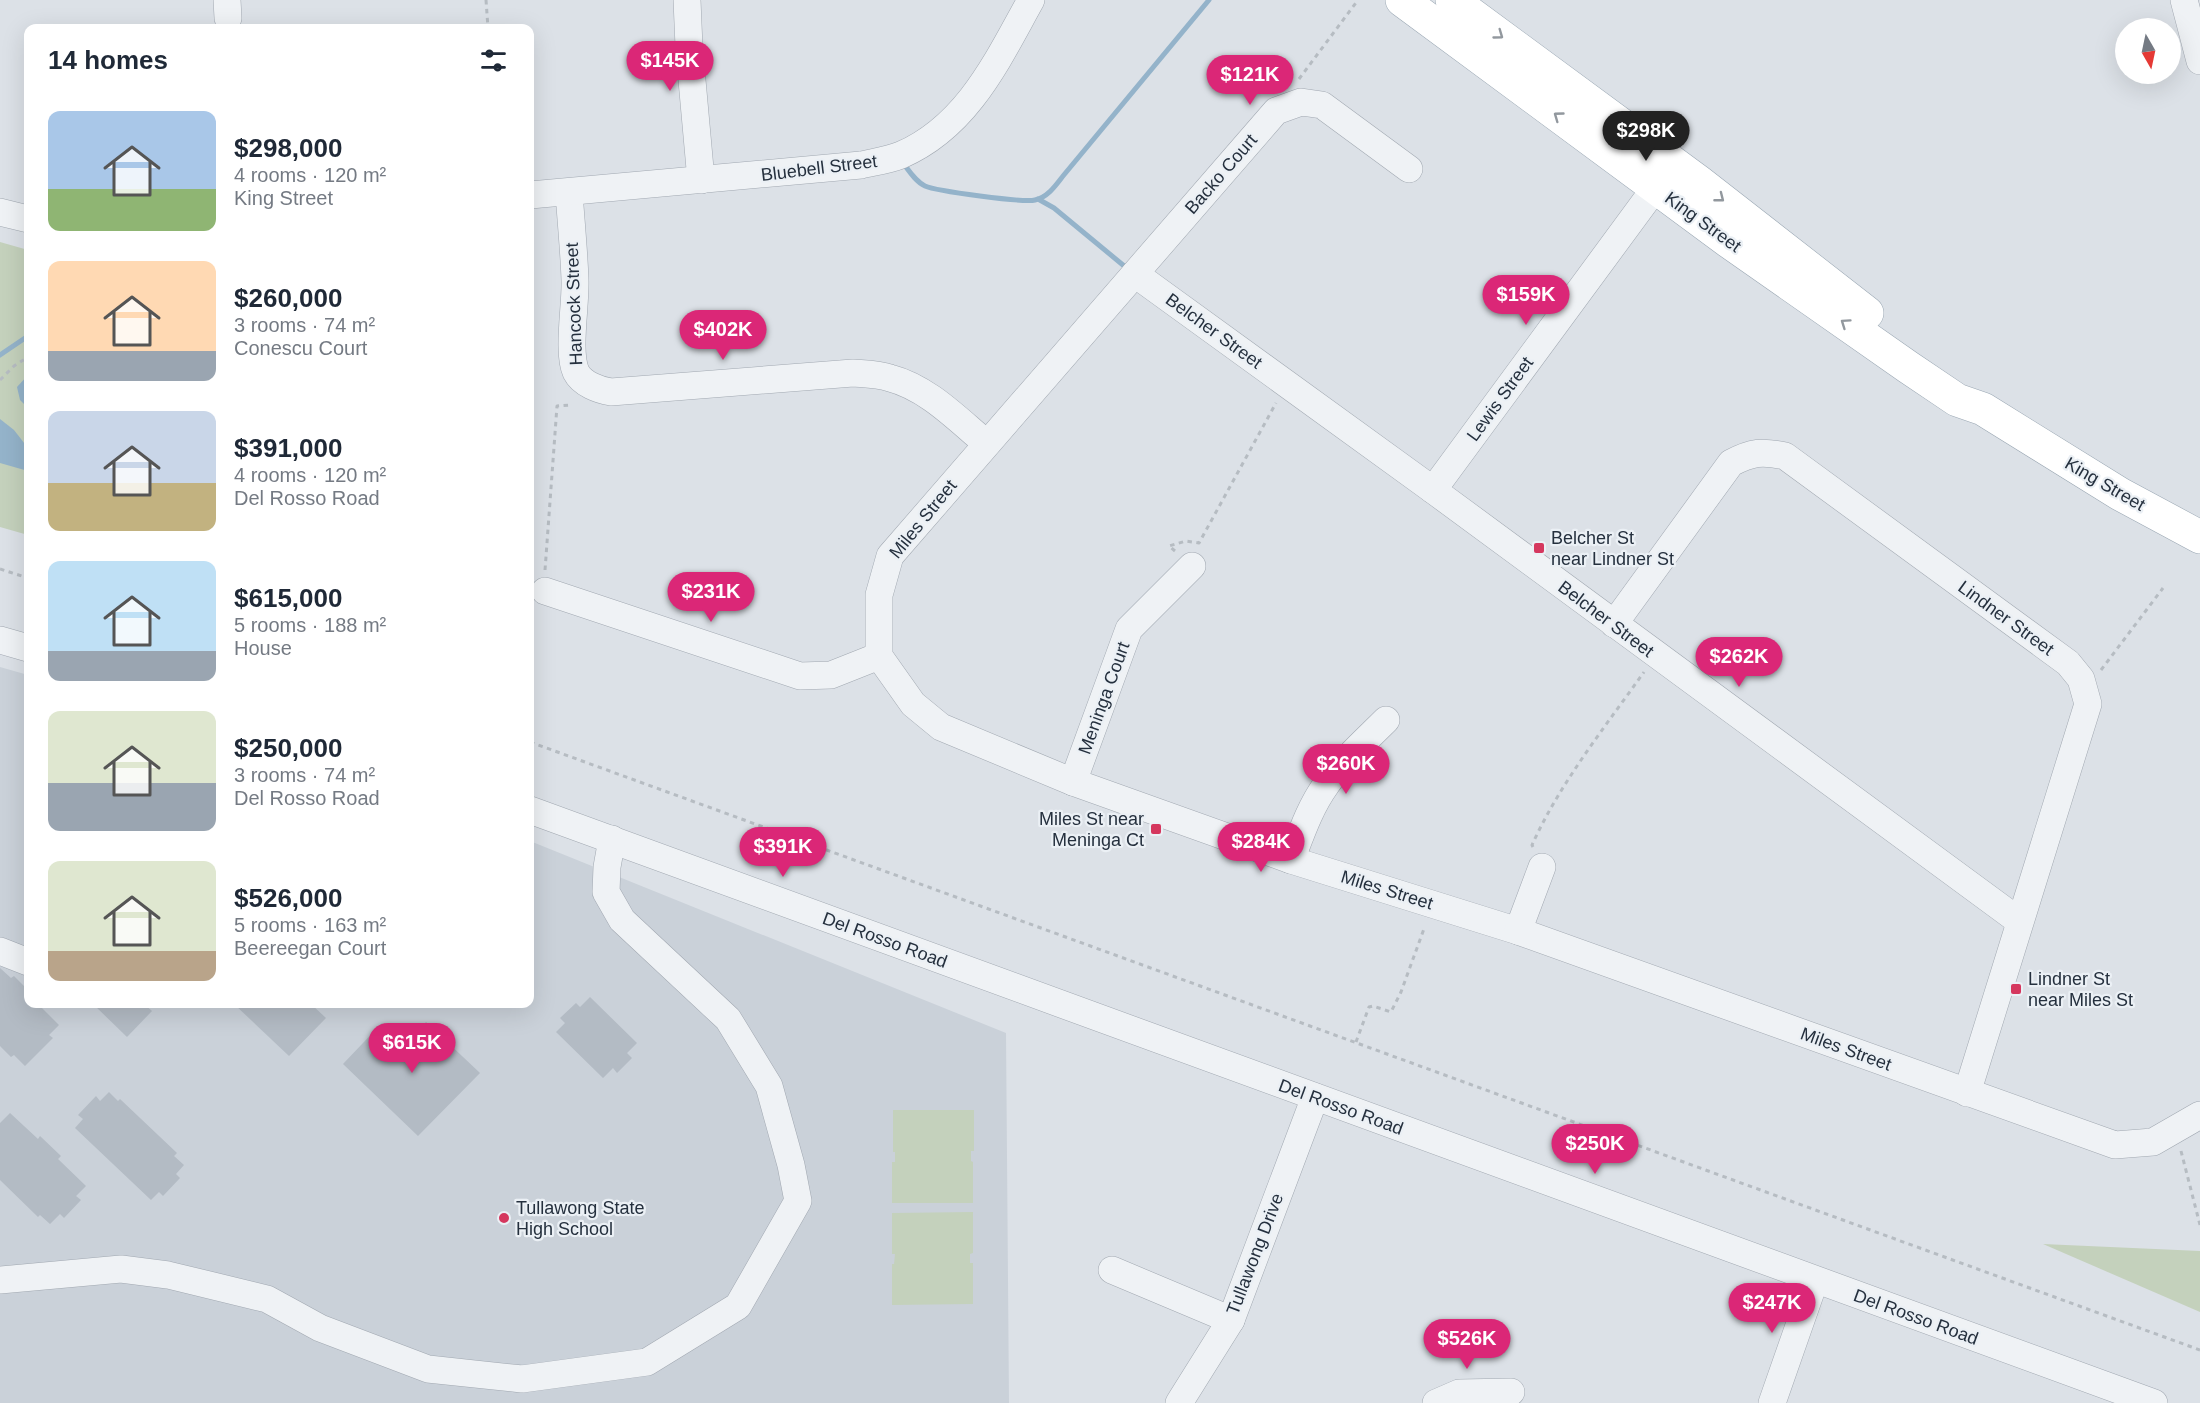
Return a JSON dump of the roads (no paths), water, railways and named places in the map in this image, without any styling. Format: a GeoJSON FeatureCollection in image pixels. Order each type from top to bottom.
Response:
{"type":"FeatureCollection","features":[{"type":"Feature","properties":{"kind":"main road","name":"King Street"},"geometry":{"type":"LineString","coordinates":[[1402,0],[1665,175]]}},
{"type":"Feature","properties":{"kind":"main road","name":"King Street"},"geometry":{"type":"LineString","coordinates":[[1452,0],[1665,175],[1908,367],[1957,400],[1983,408],[2120,494],[2200,537]]}},
{"type":"Feature","properties":{"kind":"street"},"geometry":{"type":"LineString","coordinates":[[687,0],[701,180]]}},
{"type":"Feature","properties":{"kind":"street","name":"Bluebell Street"},"geometry":{"type":"LineString","coordinates":[[534,195],[861,165],[899,156],[943,130],[956,117],[985,82],[1031,0]]}},
{"type":"Feature","properties":{"kind":"street"},"geometry":{"type":"LineString","coordinates":[[2184,0],[2200,61]]}},
{"type":"Feature","properties":{"kind":"street","name":"Backo Court"},"geometry":{"type":"LineString","coordinates":[[1135,274],[1276,111],[1301,102],[1322,105],[1408,169]]}},
{"type":"Feature","properties":{"kind":"street","name":"Lewis Street"},"geometry":{"type":"LineString","coordinates":[[1433,490],[1665,175]]}},
{"type":"Feature","properties":{"kind":"street","name":"Hancock Street"},"geometry":{"type":"LineString","coordinates":[[569,192],[575,282],[572,355],[576,373],[591,386],[611,392],[853,373],[880,376],[906,383],[926,394],[986,443]]}},
{"type":"Feature","properties":{"kind":"street"},"geometry":{"type":"LineString","coordinates":[[0,212],[24,218]]}},
{"type":"Feature","properties":{"kind":"street","name":"Belcher Street"},"geometry":{"type":"LineString","coordinates":[[1135,274],[2019,921]]}},
{"type":"Feature","properties":{"kind":"street","name":"Miles Street"},"geometry":{"type":"LineString","coordinates":[[1135,274],[890,556],[879,595],[879,656],[913,704],[941,727],[1073,783],[1291,860],[1518,931],[2115,1145],[2153,1142],[2200,1115]]}},
{"type":"Feature","properties":{"kind":"street","name":"Lindner Street"},"geometry":{"type":"LineString","coordinates":[[1614,624],[1731,463],[1749,454],[1767,452],[1785,456],[2068,663],[2081,679],[2088,704],[1967,1093]]}},
{"type":"Feature","properties":{"kind":"street","name":"Meninga Court"},"geometry":{"type":"LineString","coordinates":[[1073,783],[1129,629],[1192,566]]}},
{"type":"Feature","properties":{"kind":"street"},"geometry":{"type":"LineString","coordinates":[[545,591],[800,676],[831,675],[879,656]]}},
{"type":"Feature","properties":{"kind":"street"},"geometry":{"type":"LineString","coordinates":[[0,640],[24,647]]}},
{"type":"Feature","properties":{"kind":"street"},"geometry":{"type":"LineString","coordinates":[[1291,860],[1308,816],[1326,785],[1350,755],[1386,720]]}},
{"type":"Feature","properties":{"kind":"street","name":"Del Rosso Road"},"geometry":{"type":"LineString","coordinates":[[534,811],[1815,1280],[2086,1391],[2154,1403]]}},
{"type":"Feature","properties":{"kind":"street"},"geometry":{"type":"LineString","coordinates":[[0,1280],[121,1269],[168,1275],[267,1299],[320,1328],[428,1369],[522,1379],[647,1362],[738,1306],[798,1201],[791,1165],[769,1086],[728,1019],[622,920],[606,892],[607,867],[612,839]]}},
{"type":"Feature","properties":{"kind":"street"},"geometry":{"type":"LineString","coordinates":[[1518,931],[1542,867]]}},
{"type":"Feature","properties":{"kind":"street","name":"Tullawong Drive"},"geometry":{"type":"LineString","coordinates":[[1179,1403],[1231,1320],[1315,1097]]}},
{"type":"Feature","properties":{"kind":"street"},"geometry":{"type":"LineString","coordinates":[[1112,1270],[1231,1320]]}},
{"type":"Feature","properties":{"kind":"street"},"geometry":{"type":"LineString","coordinates":[[1772,1403],[1815,1280]]}},
{"type":"Feature","properties":{"kind":"street"},"geometry":{"type":"LineString","coordinates":[[1436,1403],[1459,1393],[1511,1392]]}},
{"type":"Feature","properties":{"kind":"water"},"geometry":{"type":"Polygon","coordinates":[[[24,379],[24,404],[20,400],[17,387],[24,379]]]}},
{"type":"Feature","properties":{"kind":"water"},"geometry":{"type":"Polygon","coordinates":[[[0,419],[14,430],[24,443],[24,470],[0,463],[0,419]]]}},
{"type":"Feature","properties":{"kind":"waterway"},"geometry":{"type":"LineString","coordinates":[[903,163],[919,182],[932,188],[1015,200],[1035,200],[1044,196],[1054,187],[1209,0]]}},
{"type":"Feature","properties":{"kind":"waterway"},"geometry":{"type":"LineString","coordinates":[[1038,199],[1054,208],[1129,270]]}},
{"type":"Feature","properties":{"kind":"waterway"},"geometry":{"type":"LineString","coordinates":[[0,355],[24,339]]}},
{"type":"Feature","properties":{"kind":"place","name":"Belcher St near Lindner St"},"geometry":{"type":"Point","coordinates":[1539,548]}},
{"type":"Feature","properties":{"kind":"place","name":"Miles St near Meninga Ct"},"geometry":{"type":"Point","coordinates":[1156,829]}},
{"type":"Feature","properties":{"kind":"place","name":"Lindner St near Miles St"},"geometry":{"type":"Point","coordinates":[2016,989]}},
{"type":"Feature","properties":{"kind":"place","name":"Tullawong State High School"},"geometry":{"type":"Point","coordinates":[504,1218]}}]}
